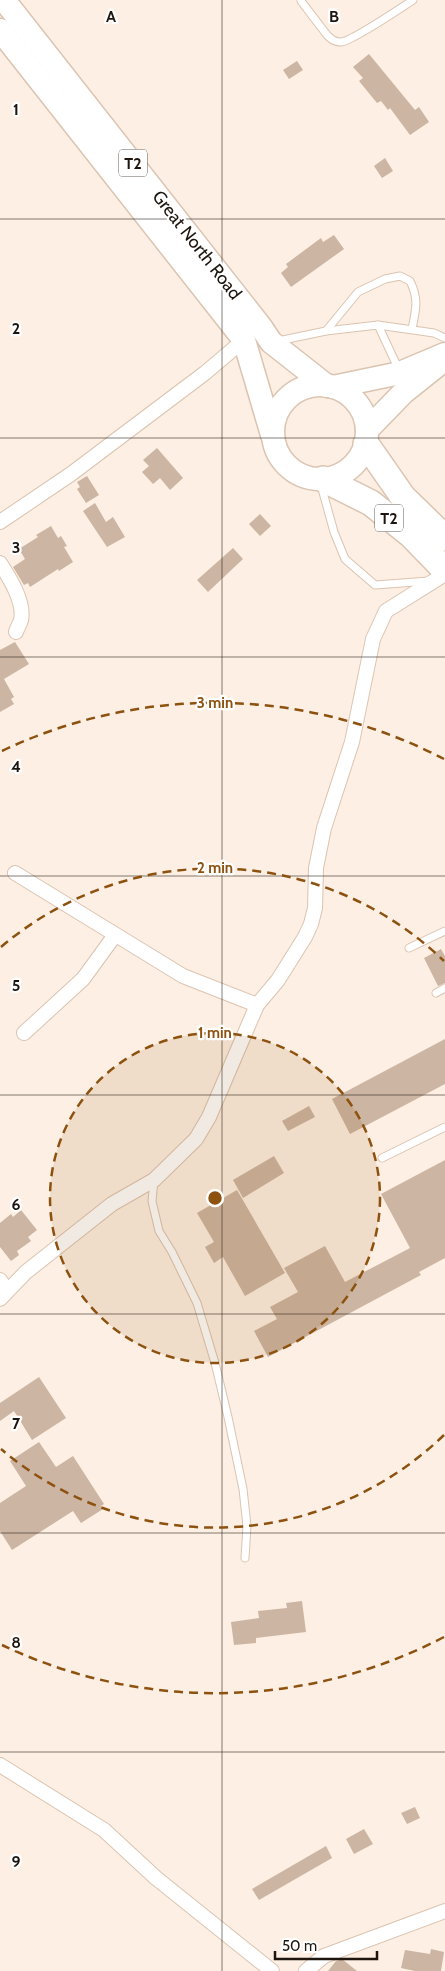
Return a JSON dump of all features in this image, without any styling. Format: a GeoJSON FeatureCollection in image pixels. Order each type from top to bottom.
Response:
{"type":"FeatureCollection","features":[{"type":"Feature","properties":{"kind":"highway","name":"T2"},"geometry":{"type":"LineString","coordinates":[[366,437],[403,497],[445,538]]}},
{"type":"Feature","properties":{"kind":"highway","name":"T2"},"geometry":{"type":"LineString","coordinates":[[321,479],[371,503],[411,536],[442,575]]}},
{"type":"Feature","properties":{"kind":"main road","name":"Great North Road"},"geometry":{"type":"LineString","coordinates":[[4,0],[255,319],[271,342],[330,386]]}},
{"type":"Feature","properties":{"kind":"main road","name":"Great North Road"},"geometry":{"type":"LineString","coordinates":[[0,30],[244,340],[272,435]]}},
{"type":"Feature","properties":{"kind":"main road"},"geometry":{"type":"LineString","coordinates":[[445,354],[400,373],[330,386],[310,386],[288,398],[278,411],[273,426],[272,435],[277,454],[285,464],[300,476],[321,479],[337,476],[350,469],[360,457],[366,437],[403,393],[445,360]]}},
{"type":"Feature","properties":{"kind":"main road"},"geometry":{"type":"LineString","coordinates":[[330,386],[341,390],[354,400],[363,414],[366,437]]}},
{"type":"Feature","properties":{"kind":"street"},"geometry":{"type":"LineString","coordinates":[[0,522],[71,474],[205,373],[244,340]]}},
{"type":"Feature","properties":{"kind":"street"},"geometry":{"type":"LineString","coordinates":[[0,562],[12,583],[19,601],[21,619],[16,632]]}},
{"type":"Feature","properties":{"kind":"street"},"geometry":{"type":"LineString","coordinates":[[2,1290],[112,1204],[154,1180],[196,1139],[209,1117],[257,1005],[278,980],[306,937],[311,924],[315,908],[316,868],[324,828],[352,742],[372,639],[386,611],[442,575]]}},
{"type":"Feature","properties":{"kind":"street"},"geometry":{"type":"LineString","coordinates":[[14,873],[182,976],[257,1005]]}},
{"type":"Feature","properties":{"kind":"street"},"geometry":{"type":"LineString","coordinates":[[24,1033],[83,980],[115,935]]}},
{"type":"Feature","properties":{"kind":"street"},"geometry":{"type":"LineString","coordinates":[[0,1765],[104,1830],[156,1878],[272,1971]]}},
{"type":"Feature","properties":{"kind":"street"},"geometry":{"type":"LineString","coordinates":[[306,1971],[324,1956],[445,1911]]}},
{"type":"Feature","properties":{"kind":"lane"},"geometry":{"type":"LineString","coordinates":[[301,1],[327,35],[332,40],[338,42],[350,38],[414,0]]}},
{"type":"Feature","properties":{"kind":"lane"},"geometry":{"type":"LineString","coordinates":[[326,331],[358,292],[384,279],[400,276],[410,281],[416,294],[412,328]]}},
{"type":"Feature","properties":{"kind":"lane"},"geometry":{"type":"LineString","coordinates":[[271,342],[326,331],[378,325],[412,328],[434,333],[445,338]]}},
{"type":"Feature","properties":{"kind":"lane"},"geometry":{"type":"LineString","coordinates":[[378,325],[400,373]]}},
{"type":"Feature","properties":{"kind":"lane"},"geometry":{"type":"LineString","coordinates":[[321,479],[334,532],[346,560],[375,585],[442,575]]}},
{"type":"Feature","properties":{"kind":"lane"},"geometry":{"type":"LineString","coordinates":[[409,948],[445,931]]}},
{"type":"Feature","properties":{"kind":"lane"},"geometry":{"type":"LineString","coordinates":[[436,993],[445,988]]}},
{"type":"Feature","properties":{"kind":"lane"},"geometry":{"type":"LineString","coordinates":[[382,1158],[445,1127]]}},
{"type":"Feature","properties":{"kind":"lane"},"geometry":{"type":"LineString","coordinates":[[154,1180],[152,1201],[159,1231],[172,1252],[197,1303],[228,1417],[243,1489],[247,1526],[244,1558]]}},
{"type":"Feature","properties":{"kind":"building"},"geometry":{"type":"Polygon","coordinates":[[[369,54],[415,110],[419,107],[429,122],[410,135],[390,108],[388,110],[381,101],[377,103],[359,81],[363,78],[353,67],[369,54]]]}},
{"type":"Feature","properties":{"kind":"building"},"geometry":{"type":"Polygon","coordinates":[[[297,61],[303,70],[289,79],[283,70],[297,61]]]}},
{"type":"Feature","properties":{"kind":"building"},"geometry":{"type":"Polygon","coordinates":[[[385,158],[393,171],[382,178],[374,166],[385,158]]]}},
{"type":"Feature","properties":{"kind":"building"},"geometry":{"type":"Polygon","coordinates":[[[334,235],[344,249],[291,287],[281,273],[288,267],[286,264],[321,238],[323,242],[334,235]]]}},
{"type":"Feature","properties":{"kind":"building"},"geometry":{"type":"Polygon","coordinates":[[[157,448],[183,478],[170,490],[160,478],[153,484],[142,472],[149,466],[143,460],[157,448]]]}},
{"type":"Feature","properties":{"kind":"building"},"geometry":{"type":"Polygon","coordinates":[[[87,476],[99,495],[86,503],[77,489],[80,487],[77,482],[87,476]]]}},
{"type":"Feature","properties":{"kind":"building"},"geometry":{"type":"Polygon","coordinates":[[[95,503],[106,522],[113,517],[125,537],[107,547],[83,511],[95,503]]]}},
{"type":"Feature","properties":{"kind":"building"},"geometry":{"type":"Polygon","coordinates":[[[260,514],[271,526],[260,536],[249,524],[260,514]]]}},
{"type":"Feature","properties":{"kind":"building"},"geometry":{"type":"Polygon","coordinates":[[[51,526],[58,538],[61,536],[67,546],[64,547],[73,562],[30,587],[28,583],[24,585],[13,567],[25,559],[19,549],[51,526]]]}},
{"type":"Feature","properties":{"kind":"building"},"geometry":{"type":"Polygon","coordinates":[[[233,548],[243,559],[208,592],[197,580],[233,548]]]}},
{"type":"Feature","properties":{"kind":"building"},"geometry":{"type":"Polygon","coordinates":[[[15,642],[29,664],[4,679],[14,697],[11,699],[14,704],[0,712],[0,650],[15,642]]]}},
{"type":"Feature","properties":{"kind":"building"},"geometry":{"type":"Polygon","coordinates":[[[441,949],[445,956],[445,983],[438,986],[424,958],[441,949]]]}},
{"type":"Feature","properties":{"kind":"building"},"geometry":{"type":"Polygon","coordinates":[[[445,1039],[445,1084],[350,1134],[332,1099],[445,1039]]]}},
{"type":"Feature","properties":{"kind":"building"},"geometry":{"type":"Polygon","coordinates":[[[309,1106],[315,1117],[288,1131],[282,1121],[309,1106]]]}},
{"type":"Feature","properties":{"kind":"building"},"geometry":{"type":"Polygon","coordinates":[[[274,1156],[284,1173],[243,1198],[233,1180],[274,1156]]]}},
{"type":"Feature","properties":{"kind":"building"},"geometry":{"type":"Polygon","coordinates":[[[445,1160],[445,1258],[419,1272],[421,1275],[268,1357],[254,1331],[277,1319],[270,1307],[298,1292],[284,1268],[325,1246],[345,1282],[410,1248],[381,1194],[445,1160]]]}},
{"type":"Feature","properties":{"kind":"building"},"geometry":{"type":"Polygon","coordinates":[[[237,1190],[285,1273],[245,1296],[223,1257],[214,1263],[205,1247],[214,1242],[197,1213],[237,1190]]]}},
{"type":"Feature","properties":{"kind":"building"},"geometry":{"type":"Polygon","coordinates":[[[21,1210],[37,1230],[28,1237],[31,1241],[17,1251],[19,1255],[11,1261],[0,1247],[0,1223],[11,1214],[13,1217],[21,1210]]]}},
{"type":"Feature","properties":{"kind":"building"},"geometry":{"type":"Polygon","coordinates":[[[39,1377],[66,1418],[32,1440],[14,1411],[0,1421],[0,1403],[39,1377]]]}},
{"type":"Feature","properties":{"kind":"building"},"geometry":{"type":"Polygon","coordinates":[[[39,1442],[56,1467],[73,1456],[104,1504],[101,1506],[103,1509],[81,1523],[73,1511],[12,1550],[0,1531],[0,1503],[26,1486],[10,1461],[39,1442]]]}},
{"type":"Feature","properties":{"kind":"building"},"geometry":{"type":"Polygon","coordinates":[[[302,1601],[306,1632],[256,1638],[256,1643],[234,1645],[231,1622],[259,1618],[258,1611],[287,1608],[286,1603],[302,1601]]]}},
{"type":"Feature","properties":{"kind":"building"},"geometry":{"type":"Polygon","coordinates":[[[415,1807],[420,1818],[407,1824],[401,1813],[415,1807]]]}},
{"type":"Feature","properties":{"kind":"building"},"geometry":{"type":"Polygon","coordinates":[[[364,1829],[373,1844],[354,1854],[346,1839],[364,1829]]]}},
{"type":"Feature","properties":{"kind":"building"},"geometry":{"type":"Polygon","coordinates":[[[326,1846],[332,1858],[259,1900],[252,1889],[326,1846]]]}},
{"type":"Feature","properties":{"kind":"building"},"geometry":{"type":"Polygon","coordinates":[[[431,1949],[444,1952],[441,1971],[415,1971],[401,1968],[405,1950],[430,1954],[431,1949]]]}},
{"type":"Feature","properties":{"kind":"building"},"geometry":{"type":"Polygon","coordinates":[[[342,1959],[357,1971],[328,1971],[336,1961],[342,1959]]]}}]}
